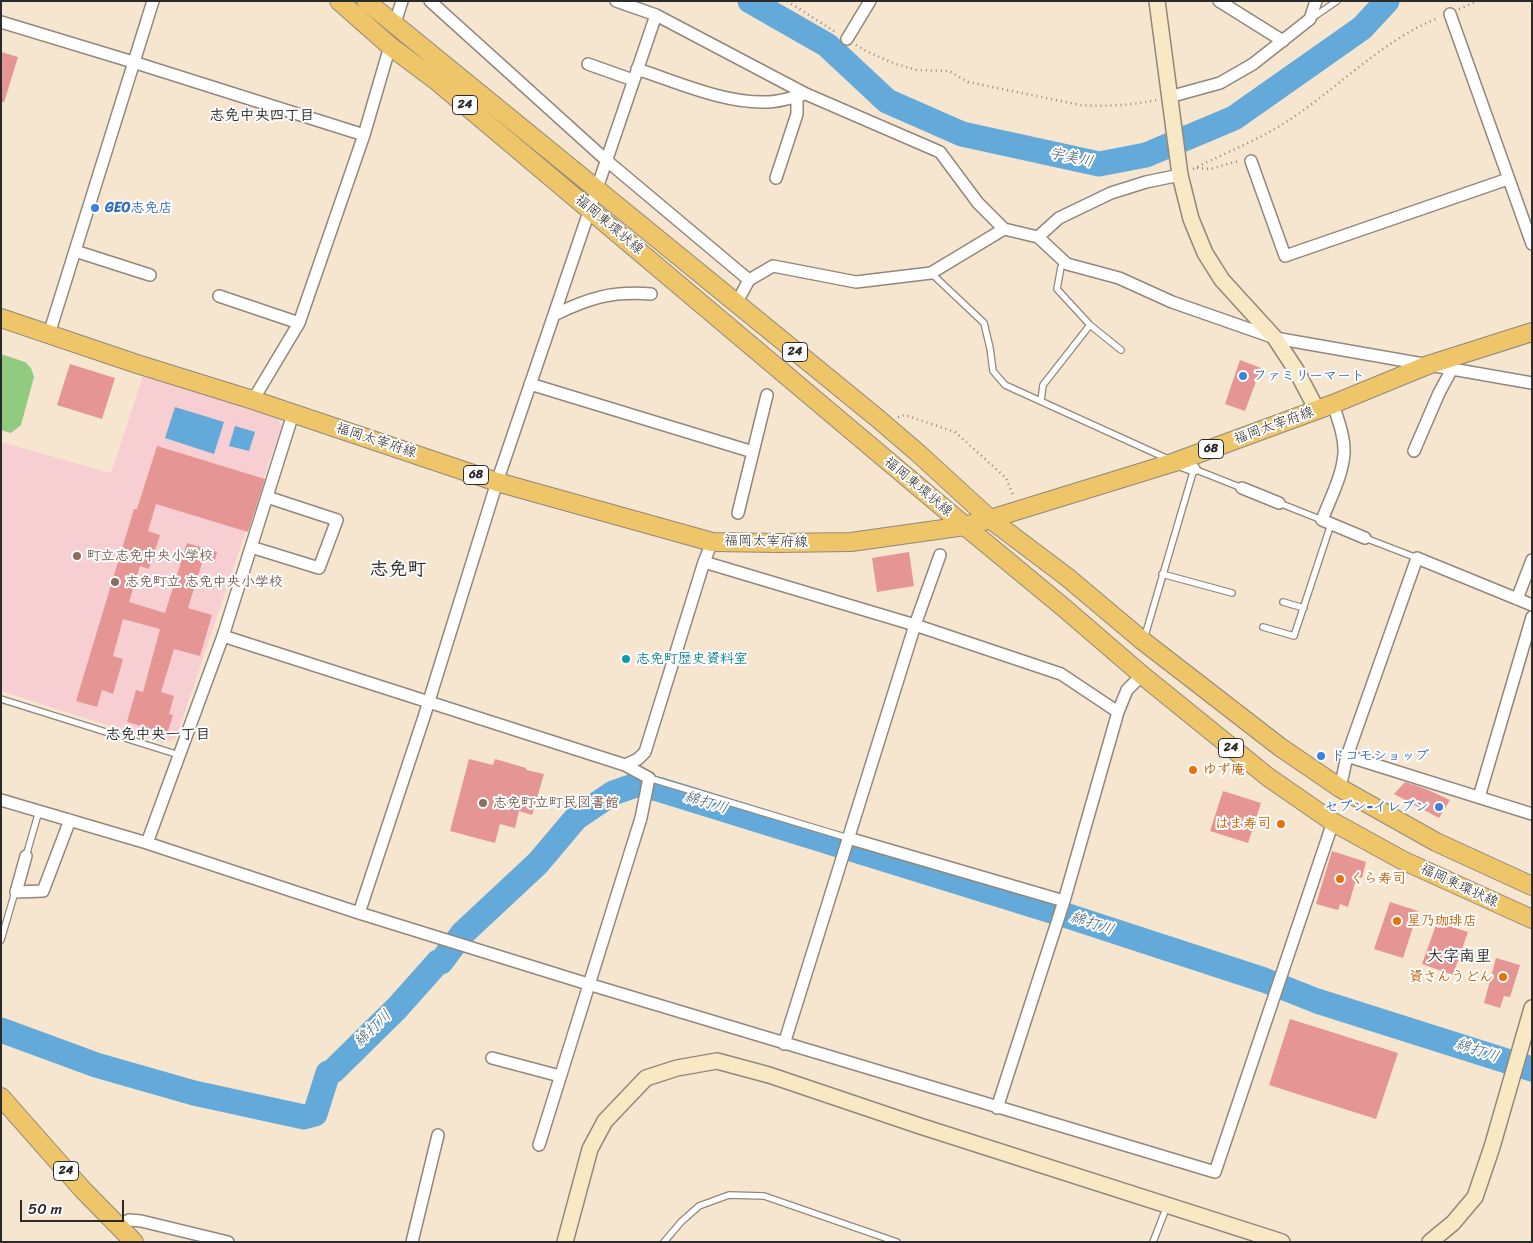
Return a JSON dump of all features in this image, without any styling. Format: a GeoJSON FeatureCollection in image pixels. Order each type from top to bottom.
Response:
{"type":"FeatureCollection","features":[{"type":"Feature","properties":{"kind":"main road","name":"福岡東環状線"},"geometry":{"type":"LineString","coordinates":[[340,1],[390,46],[438,82],[590,209],[965,526],[1064,607],[1142,675],[1268,776],[1333,822],[1402,860],[1532,919]]}},
{"type":"Feature","properties":{"kind":"main road","name":"福岡東環状線"},"geometry":{"type":"LineString","coordinates":[[366,1],[394,26],[881,421],[990,519],[1067,577],[1143,641],[1280,747],[1340,788],[1436,842],[1532,886]]}},
{"type":"Feature","properties":{"kind":"main road","name":"福岡太宰府線"},"geometry":{"type":"LineString","coordinates":[[1,318],[497,482],[712,542],[779,543],[851,542],[965,526],[1019,511],[1175,462],[1325,407],[1428,365],[1532,332]]}},
{"type":"Feature","properties":{"kind":"main road","name":"24"},"geometry":{"type":"LineString","coordinates":[[1,1097],[83,1190],[134,1242]]}},
{"type":"Feature","properties":{"kind":"street"},"geometry":{"type":"LineString","coordinates":[[49,334],[153,1]]}},
{"type":"Feature","properties":{"kind":"street"},"geometry":{"type":"LineString","coordinates":[[394,26],[402,1]]}},
{"type":"Feature","properties":{"kind":"street"},"geometry":{"type":"LineString","coordinates":[[430,1],[606,160],[749,280]]}},
{"type":"Feature","properties":{"kind":"street"},"geometry":{"type":"LineString","coordinates":[[616,1],[656,15],[802,96],[940,152],[978,202],[1004,228],[1038,237],[1067,264],[1119,278],[1172,302],[1275,338],[1532,383]]}},
{"type":"Feature","properties":{"kind":"street"},"geometry":{"type":"LineString","coordinates":[[847,39],[870,1]]}},
{"type":"Feature","properties":{"kind":"street"},"geometry":{"type":"LineString","coordinates":[[1157,1],[1180,172],[1191,219],[1206,253],[1222,280],[1275,338],[1296,370],[1341,429],[1344,453],[1326,522],[1365,538]]}},
{"type":"Feature","properties":{"kind":"street"},"geometry":{"type":"LineString","coordinates":[[1219,1],[1282,41]]}},
{"type":"Feature","properties":{"kind":"street"},"geometry":{"type":"LineString","coordinates":[[1170,102],[1220,83],[1253,64],[1310,19],[1316,1]]}},
{"type":"Feature","properties":{"kind":"street"},"geometry":{"type":"LineString","coordinates":[[1450,14],[1532,244]]}},
{"type":"Feature","properties":{"kind":"street"},"geometry":{"type":"LineString","coordinates":[[359,913],[497,482],[656,15]]}},
{"type":"Feature","properties":{"kind":"street"},"geometry":{"type":"LineString","coordinates":[[1,22],[364,134]]}},
{"type":"Feature","properties":{"kind":"street"},"geometry":{"type":"LineString","coordinates":[[253,400],[299,323],[364,134],[390,46]]}},
{"type":"Feature","properties":{"kind":"street"},"geometry":{"type":"LineString","coordinates":[[588,64],[634,80]]}},
{"type":"Feature","properties":{"kind":"street"},"geometry":{"type":"LineString","coordinates":[[637,69],[708,93],[738,100],[768,102],[802,96]]}},
{"type":"Feature","properties":{"kind":"street"},"geometry":{"type":"LineString","coordinates":[[776,178],[802,96]]}},
{"type":"Feature","properties":{"kind":"street"},"geometry":{"type":"LineString","coordinates":[[1251,160],[1285,256],[1508,179]]}},
{"type":"Feature","properties":{"kind":"street"},"geometry":{"type":"LineString","coordinates":[[1038,237],[1059,218],[1111,193],[1180,172]]}},
{"type":"Feature","properties":{"kind":"street"},"geometry":{"type":"LineString","coordinates":[[736,304],[749,280],[772,266],[856,282],[930,273],[1004,228]]}},
{"type":"Feature","properties":{"kind":"street"},"geometry":{"type":"LineString","coordinates":[[75,251],[150,275]]}},
{"type":"Feature","properties":{"kind":"street"},"geometry":{"type":"LineString","coordinates":[[554,315],[581,302],[606,296],[629,293],[651,294]]}},
{"type":"Feature","properties":{"kind":"street"},"geometry":{"type":"LineString","coordinates":[[220,296],[299,323]]}},
{"type":"Feature","properties":{"kind":"street"},"geometry":{"type":"LineString","coordinates":[[1414,451],[1439,393],[1452,370]]}},
{"type":"Feature","properties":{"kind":"street"},"geometry":{"type":"LineString","coordinates":[[530,384],[753,452]]}},
{"type":"Feature","properties":{"kind":"street"},"geometry":{"type":"LineString","coordinates":[[738,513],[767,395]]}},
{"type":"Feature","properties":{"kind":"street"},"geometry":{"type":"LineString","coordinates":[[147,843],[223,636],[294,414]]}},
{"type":"Feature","properties":{"kind":"street"},"geometry":{"type":"LineString","coordinates":[[1175,462],[1194,469]]}},
{"type":"Feature","properties":{"kind":"street"},"geometry":{"type":"LineString","coordinates":[[1242,488],[1279,503]]}},
{"type":"Feature","properties":{"kind":"street"},"geometry":{"type":"LineString","coordinates":[[251,547],[319,568],[337,520],[267,497]]}},
{"type":"Feature","properties":{"kind":"street"},"geometry":{"type":"LineString","coordinates":[[624,765],[638,759],[645,752],[704,562],[712,542]]}},
{"type":"Feature","properties":{"kind":"street"},"geometry":{"type":"LineString","coordinates":[[784,1044],[914,625],[940,555]]}},
{"type":"Feature","properties":{"kind":"street"},"geometry":{"type":"LineString","coordinates":[[1340,788],[1347,756],[1417,558],[1532,605]]}},
{"type":"Feature","properties":{"kind":"street"},"geometry":{"type":"LineString","coordinates":[[1517,599],[1532,560]]}},
{"type":"Feature","properties":{"kind":"street"},"geometry":{"type":"LineString","coordinates":[[704,562],[914,625],[1061,674],[1118,712]]}},
{"type":"Feature","properties":{"kind":"street"},"geometry":{"type":"LineString","coordinates":[[1480,797],[1532,617]]}},
{"type":"Feature","properties":{"kind":"street"},"geometry":{"type":"LineString","coordinates":[[223,636],[624,765],[649,778],[641,818],[539,1145]]}},
{"type":"Feature","properties":{"kind":"street"},"geometry":{"type":"LineString","coordinates":[[997,1108],[1064,900],[1118,712],[1127,690],[1142,675]]}},
{"type":"Feature","properties":{"kind":"street"},"geometry":{"type":"LineString","coordinates":[[1347,756],[1532,814]]}},
{"type":"Feature","properties":{"kind":"street"},"geometry":{"type":"LineString","coordinates":[[1,800],[147,843],[359,913],[588,984],[1216,1172],[1333,822]]}},
{"type":"Feature","properties":{"kind":"street"},"geometry":{"type":"LineString","coordinates":[[26,856],[16,892],[43,891],[70,820]]}},
{"type":"Feature","properties":{"kind":"street"},"geometry":{"type":"LineString","coordinates":[[848,838],[1064,900]]}},
{"type":"Feature","properties":{"kind":"street"},"geometry":{"type":"LineString","coordinates":[[1430,1242],[1453,1223],[1475,1197],[1492,1147],[1532,1008]]}},
{"type":"Feature","properties":{"kind":"street"},"geometry":{"type":"LineString","coordinates":[[492,1058],[560,1076]]}},
{"type":"Feature","properties":{"kind":"street"},"geometry":{"type":"LineString","coordinates":[[565,1242],[590,1149],[605,1121],[646,1078],[677,1068],[717,1060],[769,1075],[920,1126],[1282,1242]]}},
{"type":"Feature","properties":{"kind":"street"},"geometry":{"type":"LineString","coordinates":[[412,1242],[438,1135]]}},
{"type":"Feature","properties":{"kind":"street"},"geometry":{"type":"LineString","coordinates":[[118,1226],[129,1220],[141,1221],[228,1242]]}},
{"type":"Feature","properties":{"kind":"lane"},"geometry":{"type":"LineString","coordinates":[[1310,19],[1338,1]]}},
{"type":"Feature","properties":{"kind":"lane"},"geometry":{"type":"LineString","coordinates":[[1064,262],[1061,267],[1057,289],[1090,325],[1121,350]]}},
{"type":"Feature","properties":{"kind":"lane"},"geometry":{"type":"LineString","coordinates":[[930,273],[984,323],[993,371],[1005,385],[1175,462]]}},
{"type":"Feature","properties":{"kind":"lane"},"geometry":{"type":"LineString","coordinates":[[1041,401],[1043,385],[1090,325]]}},
{"type":"Feature","properties":{"kind":"lane"},"geometry":{"type":"LineString","coordinates":[[1143,641],[1194,469],[1242,488]]}},
{"type":"Feature","properties":{"kind":"lane"},"geometry":{"type":"LineString","coordinates":[[1263,627],[1294,636],[1304,608],[1326,522],[1279,503]]}},
{"type":"Feature","properties":{"kind":"lane"},"geometry":{"type":"LineString","coordinates":[[1365,538],[1417,558]]}},
{"type":"Feature","properties":{"kind":"lane"},"geometry":{"type":"LineString","coordinates":[[1162,574],[1232,593]]}},
{"type":"Feature","properties":{"kind":"lane"},"geometry":{"type":"LineString","coordinates":[[1283,602],[1304,608]]}},
{"type":"Feature","properties":{"kind":"lane"},"geometry":{"type":"LineString","coordinates":[[1,698],[179,755]]}},
{"type":"Feature","properties":{"kind":"lane"},"geometry":{"type":"LineString","coordinates":[[649,778],[848,838]]}},
{"type":"Feature","properties":{"kind":"lane"},"geometry":{"type":"LineString","coordinates":[[26,856],[39,811]]}},
{"type":"Feature","properties":{"kind":"lane"},"geometry":{"type":"LineString","coordinates":[[1,940],[16,892]]}},
{"type":"Feature","properties":{"kind":"lane"},"geometry":{"type":"LineString","coordinates":[[664,1242],[698,1206],[729,1195],[764,1196],[897,1242]]}},
{"type":"Feature","properties":{"kind":"lane"},"geometry":{"type":"LineString","coordinates":[[1153,1242],[1167,1204]]}},
{"type":"Feature","properties":{"kind":"path"},"geometry":{"type":"LineString","coordinates":[[787,1],[870,53],[917,70],[949,71],[968,82],[1080,105],[1096,106],[1170,102]]}},
{"type":"Feature","properties":{"kind":"path"},"geometry":{"type":"LineString","coordinates":[[1180,172],[1196,168],[1278,128],[1332,90],[1382,50],[1423,24],[1478,1]]}},
{"type":"Feature","properties":{"kind":"path"},"geometry":{"type":"LineString","coordinates":[[1196,168],[1211,169],[1234,162],[1251,160]]}},
{"type":"Feature","properties":{"kind":"path"},"geometry":{"type":"LineString","coordinates":[[881,421],[905,415],[956,432],[1006,478],[1019,511]]}},
{"type":"Feature","properties":{"kind":"shaded area","name":"志免町立 志免中央小学校"},"geometry":{"type":"Polygon","coordinates":[[[143,376],[276,413],[281,427],[176,738],[163,743],[1,691],[1,442],[111,473],[143,376]]]}},
{"type":"Feature","properties":{"kind":"green space"},"geometry":{"type":"Polygon","coordinates":[[[1,354],[25,362],[31,368],[34,377],[21,425],[11,433],[1,430],[1,354]]]}},
{"type":"Feature","properties":{"kind":"water"},"geometry":{"type":"Polygon","coordinates":[[[175,407],[224,422],[214,454],[165,438],[175,407]]]}},
{"type":"Feature","properties":{"kind":"water"},"geometry":{"type":"Polygon","coordinates":[[[235,426],[255,432],[249,451],[229,446],[235,426]]]}},
{"type":"Feature","properties":{"kind":"building"},"geometry":{"type":"Polygon","coordinates":[[[1,52],[18,57],[4,102],[1,102],[1,52]]]}},
{"type":"Feature","properties":{"kind":"building"},"geometry":{"type":"Polygon","coordinates":[[[1240,360],[1261,368],[1245,411],[1225,404],[1240,360]]]}},
{"type":"Feature","properties":{"kind":"building"},"geometry":{"type":"Polygon","coordinates":[[[70,364],[115,378],[102,419],[57,405],[70,364]]]}},
{"type":"Feature","properties":{"kind":"building"},"geometry":{"type":"Polygon","coordinates":[[[157,446],[265,479],[248,532],[156,504],[148,531],[160,535],[149,569],[140,566],[129,602],[165,613],[187,543],[217,552],[214,563],[203,560],[188,608],[212,615],[200,656],[174,649],[161,692],[174,696],[169,714],[173,715],[167,734],[127,722],[136,690],[143,692],[160,629],[123,619],[113,656],[123,659],[113,694],[102,690],[97,707],[76,701],[134,509],[137,509],[157,446]]]}},
{"type":"Feature","properties":{"kind":"building"},"geometry":{"type":"Polygon","coordinates":[[[909,552],[914,586],[877,592],[872,558],[909,552]]]}},
{"type":"Feature","properties":{"kind":"building"},"geometry":{"type":"Polygon","coordinates":[[[469,759],[493,765],[495,759],[544,774],[532,815],[519,811],[515,828],[500,824],[495,843],[450,831],[469,759]]]}},
{"type":"Feature","properties":{"kind":"building"},"geometry":{"type":"Polygon","coordinates":[[[1405,782],[1450,800],[1439,818],[1394,794],[1405,782]]]}},
{"type":"Feature","properties":{"kind":"building"},"geometry":{"type":"Polygon","coordinates":[[[1223,791],[1261,803],[1248,843],[1210,831],[1223,791]]]}},
{"type":"Feature","properties":{"kind":"building"},"geometry":{"type":"Polygon","coordinates":[[[1332,851],[1366,862],[1362,878],[1357,876],[1348,907],[1340,904],[1338,910],[1316,904],[1332,851]]]}},
{"type":"Feature","properties":{"kind":"building"},"geometry":{"type":"Polygon","coordinates":[[[1390,902],[1418,911],[1403,958],[1374,949],[1390,902]]]}},
{"type":"Feature","properties":{"kind":"building"},"geometry":{"type":"Polygon","coordinates":[[[1437,922],[1468,932],[1453,975],[1422,964],[1437,922]]]}},
{"type":"Feature","properties":{"kind":"building"},"geometry":{"type":"Polygon","coordinates":[[[1496,958],[1520,965],[1510,997],[1504,996],[1500,1008],[1484,1003],[1496,958]]]}},
{"type":"Feature","properties":{"kind":"building"},"geometry":{"type":"Polygon","coordinates":[[[1290,1019],[1398,1053],[1376,1119],[1269,1085],[1290,1019]]]}},
{"type":"Feature","properties":{"kind":"waterway","name":"宇美川"},"geometry":{"type":"LineString","coordinates":[[750,1],[827,45],[887,101],[962,134],[1099,164],[1146,155],[1234,118],[1362,28],[1387,1]]}},
{"type":"Feature","properties":{"kind":"waterway","name":"綿打川"},"geometry":{"type":"LineString","coordinates":[[1,1030],[96,1065],[194,1093],[304,1117],[315,1114],[328,1073],[333,1071],[397,1008],[438,962],[441,962],[462,934],[538,863],[576,818],[613,793],[636,785],[658,789],[1071,917],[1264,980],[1317,1001],[1532,1069]]}},
{"type":"Feature","properties":{"kind":"place","name":"GEO志免店"},"geometry":{"type":"Point","coordinates":[95,208]}},
{"type":"Feature","properties":{"kind":"place","name":"ファミリーマート"},"geometry":{"type":"Point","coordinates":[1243,376]}},
{"type":"Feature","properties":{"kind":"place","name":"町立志免中央小学校"},"geometry":{"type":"Point","coordinates":[77,556]}},
{"type":"Feature","properties":{"kind":"place","name":"志免町立 志免中央小学校"},"geometry":{"type":"Point","coordinates":[115,582]}},
{"type":"Feature","properties":{"kind":"place","name":"志免町歴史資料室"},"geometry":{"type":"Point","coordinates":[626,659]}},
{"type":"Feature","properties":{"kind":"place","name":"ドコモショップ"},"geometry":{"type":"Point","coordinates":[1321,756]}},
{"type":"Feature","properties":{"kind":"place","name":"ゆず庵"},"geometry":{"type":"Point","coordinates":[1193,770]}},
{"type":"Feature","properties":{"kind":"place","name":"志免町立町民図書館"},"geometry":{"type":"Point","coordinates":[483,803]}},
{"type":"Feature","properties":{"kind":"place","name":"セブン-イレブン"},"geometry":{"type":"Point","coordinates":[1439,807]}},
{"type":"Feature","properties":{"kind":"place","name":"はま寿司"},"geometry":{"type":"Point","coordinates":[1281,824]}},
{"type":"Feature","properties":{"kind":"place","name":"くら寿司"},"geometry":{"type":"Point","coordinates":[1340,879]}},
{"type":"Feature","properties":{"kind":"place","name":"星乃珈琲店"},"geometry":{"type":"Point","coordinates":[1397,921]}},
{"type":"Feature","properties":{"kind":"place","name":"資さんうどん"},"geometry":{"type":"Point","coordinates":[1503,977]}},
{"type":"Feature","properties":{"kind":"district","name":"志免中央四丁目"},"geometry":{"type":"Point","coordinates":[262,116]}},
{"type":"Feature","properties":{"kind":"district","name":"志免町"},"geometry":{"type":"Point","coordinates":[398,570]}},
{"type":"Feature","properties":{"kind":"district","name":"志免中央一丁目"},"geometry":{"type":"Point","coordinates":[158,735]}},
{"type":"Feature","properties":{"kind":"district","name":"大字南里"},"geometry":{"type":"Point","coordinates":[1459,957]}}]}
